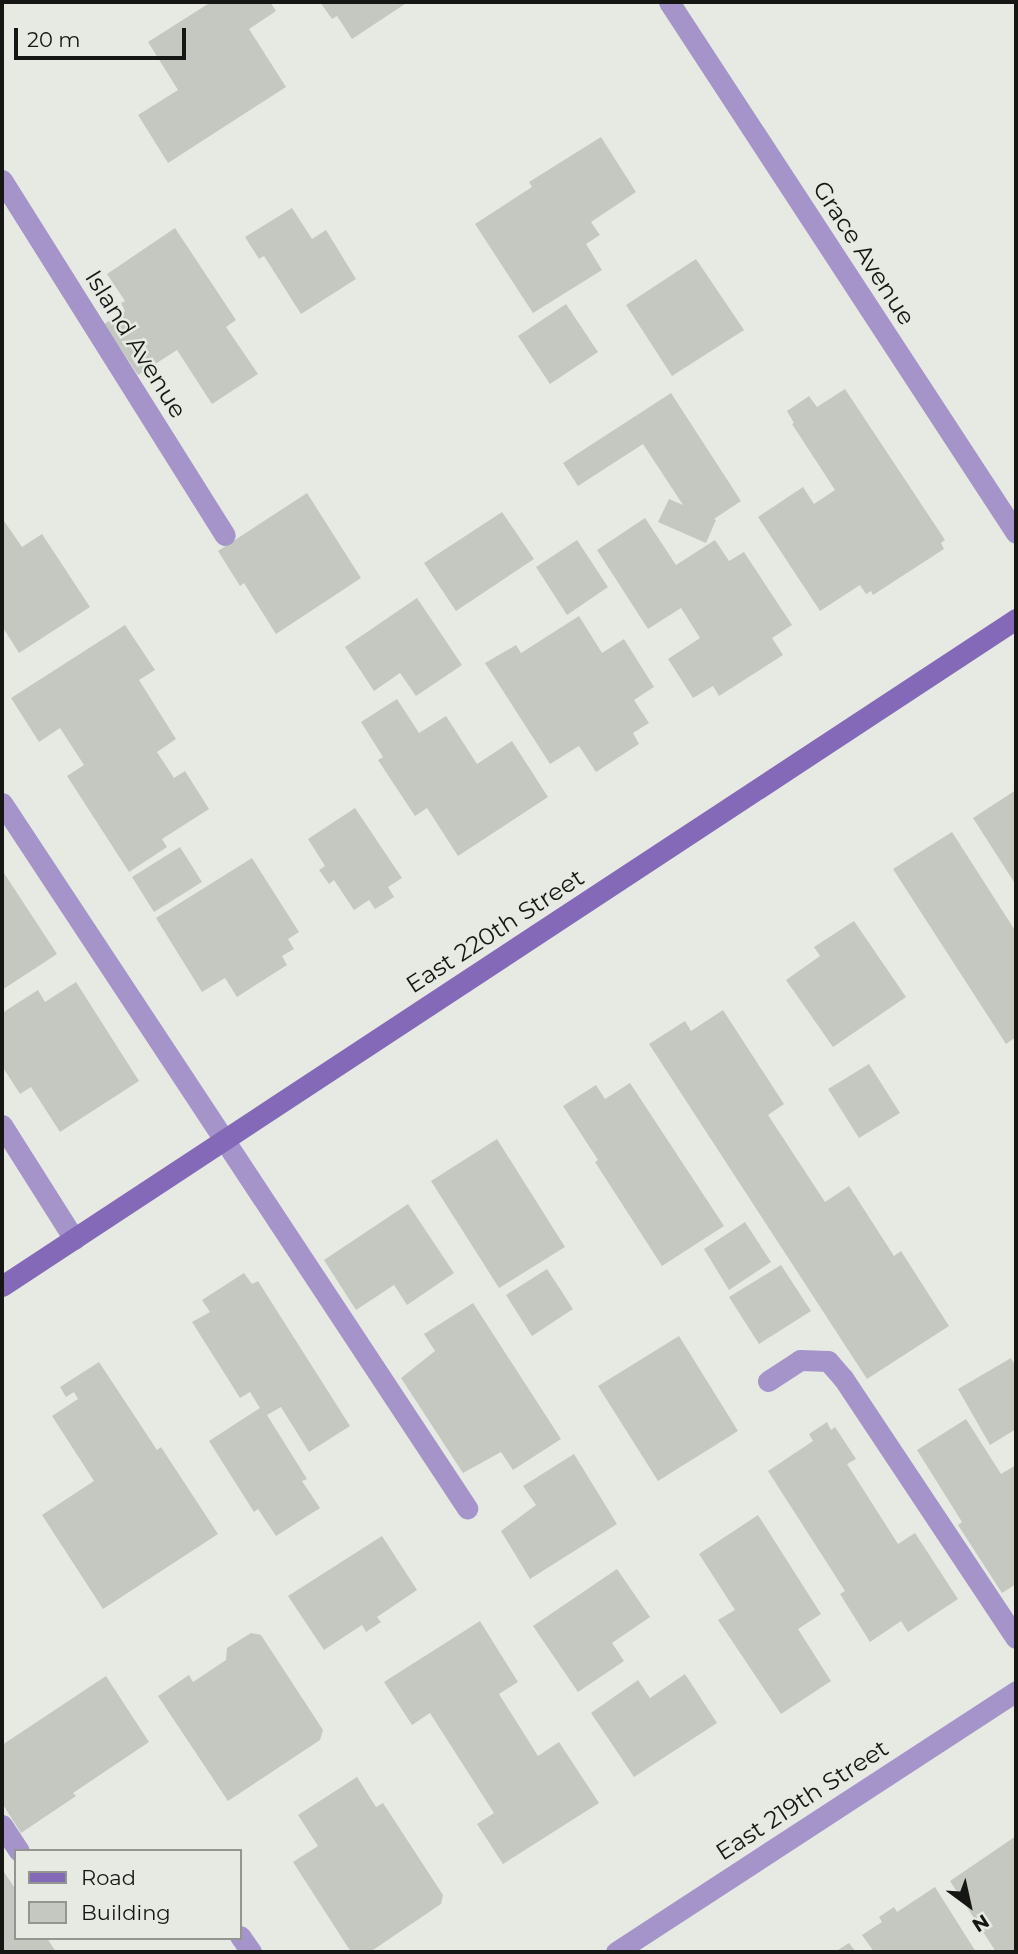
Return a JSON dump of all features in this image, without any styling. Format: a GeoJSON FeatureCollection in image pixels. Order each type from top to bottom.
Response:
{"type":"FeatureCollection","features":[{"type":"Feature","properties":{"kind":"street","name":"Grace Avenue"},"geometry":{"type":"LineString","coordinates":[[669,2],[1016,533]]}},
{"type":"Feature","properties":{"kind":"street","name":"Island Avenue"},"geometry":{"type":"LineString","coordinates":[[2,180],[225,535]]}},
{"type":"Feature","properties":{"kind":"street","name":"East 220th Street"},"geometry":{"type":"LineString","coordinates":[[2,1286],[1016,619]]}},
{"type":"Feature","properties":{"kind":"street"},"geometry":{"type":"LineString","coordinates":[[2,803],[467,1508]]}},
{"type":"Feature","properties":{"kind":"street"},"geometry":{"type":"LineString","coordinates":[[2,1125],[74,1239]]}},
{"type":"Feature","properties":{"kind":"street"},"geometry":{"type":"LineString","coordinates":[[768,1381],[800,1360],[828,1361],[843,1378],[1016,1638]]}},
{"type":"Feature","properties":{"kind":"street","name":"East 219th Street"},"geometry":{"type":"LineString","coordinates":[[616,1952],[1016,1691]]}},
{"type":"Feature","properties":{"kind":"street"},"geometry":{"type":"LineString","coordinates":[[2,1825],[18,1849]]}},
{"type":"Feature","properties":{"kind":"building"},"geometry":{"type":"Polygon","coordinates":[[[211,2],[270,2],[276,11],[249,29],[286,87],[168,163],[138,115],[178,90],[148,42],[211,2]]]}},
{"type":"Feature","properties":{"kind":"building"},"geometry":{"type":"Polygon","coordinates":[[[320,2],[408,2],[352,39],[337,16],[332,19],[320,2]]]}},
{"type":"Feature","properties":{"kind":"building"},"geometry":{"type":"Polygon","coordinates":[[[601,137],[636,192],[591,222],[600,235],[586,244],[602,270],[533,313],[475,224],[532,187],[529,182],[601,137]]]}},
{"type":"Feature","properties":{"kind":"building"},"geometry":{"type":"Polygon","coordinates":[[[292,208],[312,239],[326,230],[356,279],[301,314],[264,256],[259,259],[245,237],[292,208]]]}},
{"type":"Feature","properties":{"kind":"building"},"geometry":{"type":"Polygon","coordinates":[[[175,228],[236,320],[226,327],[258,374],[212,404],[177,350],[138,375],[104,324],[125,311],[121,303],[125,301],[107,274],[175,228]]]}},
{"type":"Feature","properties":{"kind":"building"},"geometry":{"type":"Polygon","coordinates":[[[696,259],[744,330],[672,376],[626,305],[696,259]]]}},
{"type":"Feature","properties":{"kind":"building"},"geometry":{"type":"Polygon","coordinates":[[[566,304],[598,352],[550,384],[518,336],[566,304]]]}},
{"type":"Feature","properties":{"kind":"building"},"geometry":{"type":"Polygon","coordinates":[[[845,389],[945,540],[941,543],[944,549],[873,595],[871,591],[866,594],[860,585],[820,611],[758,517],[803,487],[814,504],[835,490],[792,424],[794,423],[787,411],[809,396],[817,407],[845,389]]]}},
{"type":"Feature","properties":{"kind":"building"},"geometry":{"type":"Polygon","coordinates":[[[671,393],[741,501],[714,519],[716,520],[706,543],[658,522],[669,499],[683,505],[643,444],[578,486],[563,463],[671,393]]]}},
{"type":"Feature","properties":{"kind":"building"},"geometry":{"type":"Polygon","coordinates":[[[307,493],[361,578],[276,634],[244,583],[240,586],[218,551],[307,493]]]}},
{"type":"Feature","properties":{"kind":"building"},"geometry":{"type":"Polygon","coordinates":[[[502,512],[534,559],[456,611],[424,563],[502,512]]]}},
{"type":"Feature","properties":{"kind":"building"},"geometry":{"type":"Polygon","coordinates":[[[2,518],[22,547],[42,534],[90,607],[19,653],[2,626],[2,518]]]}},
{"type":"Feature","properties":{"kind":"building"},"geometry":{"type":"Polygon","coordinates":[[[645,518],[676,565],[715,540],[729,561],[744,552],[792,625],[772,638],[783,655],[719,696],[713,686],[693,698],[668,659],[700,638],[681,608],[648,629],[597,550],[645,518]]]}},
{"type":"Feature","properties":{"kind":"building"},"geometry":{"type":"Polygon","coordinates":[[[577,540],[608,587],[567,615],[536,567],[577,540]]]}},
{"type":"Feature","properties":{"kind":"building"},"geometry":{"type":"Polygon","coordinates":[[[417,598],[462,665],[416,696],[400,673],[374,691],[345,647],[417,598]]]}},
{"type":"Feature","properties":{"kind":"building"},"geometry":{"type":"Polygon","coordinates":[[[579,616],[602,653],[624,639],[654,687],[634,700],[649,723],[633,733],[639,744],[596,772],[579,746],[550,764],[485,663],[516,645],[521,653],[579,616]]]}},
{"type":"Feature","properties":{"kind":"building"},"geometry":{"type":"Polygon","coordinates":[[[125,625],[155,670],[139,680],[176,739],[157,752],[174,778],[185,771],[209,809],[162,839],[167,847],[129,872],[67,776],[84,765],[60,728],[39,742],[11,698],[125,625]]]}},
{"type":"Feature","properties":{"kind":"building"},"geometry":{"type":"Polygon","coordinates":[[[397,699],[419,733],[446,716],[477,764],[512,741],[548,797],[458,856],[427,808],[415,816],[378,760],[383,757],[361,722],[397,699]]]}},
{"type":"Feature","properties":{"kind":"building"},"geometry":{"type":"Polygon","coordinates":[[[1016,790],[1016,885],[973,818],[1016,790]]]}},
{"type":"Feature","properties":{"kind":"building"},"geometry":{"type":"Polygon","coordinates":[[[355,808],[402,878],[388,887],[394,897],[375,909],[369,900],[354,910],[334,880],[329,884],[319,870],[325,866],[308,839],[355,808]]]}},
{"type":"Feature","properties":{"kind":"building"},"geometry":{"type":"Polygon","coordinates":[[[952,832],[1016,932],[1016,1037],[1006,1044],[893,869],[952,832]]]}},
{"type":"Feature","properties":{"kind":"building"},"geometry":{"type":"Polygon","coordinates":[[[180,847],[202,882],[154,912],[132,877],[180,847]]]}},
{"type":"Feature","properties":{"kind":"building"},"geometry":{"type":"Polygon","coordinates":[[[252,858],[299,932],[288,939],[294,949],[282,956],[287,965],[237,997],[225,978],[202,992],[156,918],[252,858]]]}},
{"type":"Feature","properties":{"kind":"building"},"geometry":{"type":"Polygon","coordinates":[[[2,870],[57,954],[2,990],[2,870]]]}},
{"type":"Feature","properties":{"kind":"building"},"geometry":{"type":"Polygon","coordinates":[[[854,921],[906,997],[833,1047],[786,980],[820,956],[814,947],[854,921]]]}},
{"type":"Feature","properties":{"kind":"building"},"geometry":{"type":"Polygon","coordinates":[[[76,982],[139,1081],[60,1132],[31,1087],[20,1094],[2,1066],[2,1013],[38,990],[45,1002],[76,982]]]}},
{"type":"Feature","properties":{"kind":"building"},"geometry":{"type":"Polygon","coordinates":[[[723,1010],[784,1104],[768,1115],[825,1202],[849,1186],[894,1256],[901,1251],[949,1326],[867,1379],[649,1044],[685,1021],[691,1031],[723,1010]]]}},
{"type":"Feature","properties":{"kind":"building"},"geometry":{"type":"Polygon","coordinates":[[[869,1064],[900,1113],[859,1138],[828,1089],[869,1064]]]}},
{"type":"Feature","properties":{"kind":"building"},"geometry":{"type":"Polygon","coordinates":[[[630,1083],[724,1226],[662,1266],[595,1162],[598,1160],[563,1106],[596,1085],[605,1099],[630,1083]]]}},
{"type":"Feature","properties":{"kind":"building"},"geometry":{"type":"Polygon","coordinates":[[[497,1139],[565,1247],[499,1288],[431,1181],[497,1139]]]}},
{"type":"Feature","properties":{"kind":"building"},"geometry":{"type":"Polygon","coordinates":[[[408,1204],[454,1273],[407,1305],[394,1285],[356,1310],[324,1260],[408,1204]]]}},
{"type":"Feature","properties":{"kind":"building"},"geometry":{"type":"Polygon","coordinates":[[[745,1222],[771,1262],[729,1290],[704,1249],[745,1222]]]}},
{"type":"Feature","properties":{"kind":"building"},"geometry":{"type":"Polygon","coordinates":[[[781,1265],[811,1311],[759,1344],[729,1297],[781,1265]]]}},
{"type":"Feature","properties":{"kind":"building"},"geometry":{"type":"Polygon","coordinates":[[[547,1269],[573,1309],[532,1336],[506,1295],[547,1269]]]}},
{"type":"Feature","properties":{"kind":"building"},"geometry":{"type":"Polygon","coordinates":[[[244,1273],[252,1284],[258,1281],[350,1426],[309,1452],[281,1407],[267,1415],[307,1479],[302,1481],[320,1508],[276,1536],[258,1509],[254,1512],[209,1441],[260,1408],[250,1392],[240,1398],[192,1322],[210,1312],[202,1300],[244,1273]]]}},
{"type":"Feature","properties":{"kind":"building"},"geometry":{"type":"Polygon","coordinates":[[[473,1303],[561,1439],[513,1470],[501,1452],[463,1473],[401,1378],[435,1351],[424,1334],[473,1303]]]}},
{"type":"Feature","properties":{"kind":"building"},"geometry":{"type":"Polygon","coordinates":[[[679,1336],[738,1431],[658,1481],[598,1386],[679,1336]]]}},
{"type":"Feature","properties":{"kind":"building"},"geometry":{"type":"Polygon","coordinates":[[[1011,1358],[1016,1367],[1016,1429],[990,1445],[958,1389],[1011,1358]]]}},
{"type":"Feature","properties":{"kind":"building"},"geometry":{"type":"Polygon","coordinates":[[[99,1362],[157,1450],[161,1447],[218,1534],[103,1609],[42,1515],[94,1481],[52,1416],[78,1399],[74,1392],[66,1397],[60,1387],[99,1362]]]}},
{"type":"Feature","properties":{"kind":"building"},"geometry":{"type":"Polygon","coordinates":[[[966,1419],[1001,1474],[1016,1465],[1016,1584],[1002,1593],[958,1525],[962,1522],[917,1450],[966,1419]]]}},
{"type":"Feature","properties":{"kind":"building"},"geometry":{"type":"Polygon","coordinates":[[[827,1422],[831,1430],[835,1427],[856,1459],[847,1464],[898,1544],[915,1533],[958,1599],[908,1632],[901,1621],[870,1642],[840,1594],[845,1591],[768,1471],[813,1441],[809,1434],[827,1422]]]}},
{"type":"Feature","properties":{"kind":"building"},"geometry":{"type":"Polygon","coordinates":[[[574,1454],[617,1524],[530,1579],[501,1531],[536,1505],[523,1486],[574,1454]]]}},
{"type":"Feature","properties":{"kind":"building"},"geometry":{"type":"Polygon","coordinates":[[[758,1515],[821,1614],[798,1629],[831,1681],[781,1714],[718,1620],[735,1610],[699,1554],[758,1515]]]}},
{"type":"Feature","properties":{"kind":"building"},"geometry":{"type":"Polygon","coordinates":[[[382,1536],[417,1590],[377,1617],[381,1622],[366,1632],[362,1625],[324,1650],[288,1596],[382,1536]]]}},
{"type":"Feature","properties":{"kind":"building"},"geometry":{"type":"Polygon","coordinates":[[[617,1569],[650,1617],[612,1643],[624,1661],[578,1692],[533,1626],[617,1569]]]}},
{"type":"Feature","properties":{"kind":"building"},"geometry":{"type":"Polygon","coordinates":[[[480,1621],[518,1682],[499,1694],[538,1756],[559,1742],[599,1803],[503,1864],[477,1824],[494,1813],[430,1713],[412,1725],[384,1682],[480,1621]]]}},
{"type":"Feature","properties":{"kind":"building"},"geometry":{"type":"Polygon","coordinates":[[[251,1633],[261,1635],[323,1730],[320,1740],[228,1801],[158,1696],[189,1675],[193,1682],[226,1660],[227,1648],[251,1633]]]}},
{"type":"Feature","properties":{"kind":"building"},"geometry":{"type":"Polygon","coordinates":[[[685,1674],[717,1723],[634,1777],[591,1713],[638,1680],[650,1698],[685,1674]]]}},
{"type":"Feature","properties":{"kind":"building"},"geometry":{"type":"Polygon","coordinates":[[[106,1676],[149,1742],[73,1793],[76,1796],[21,1833],[2,1803],[2,1745],[106,1676]]]}},
{"type":"Feature","properties":{"kind":"building"},"geometry":{"type":"Polygon","coordinates":[[[357,1777],[376,1807],[383,1803],[443,1895],[441,1904],[370,1952],[351,1952],[293,1862],[318,1846],[298,1815],[357,1777]]]}},
{"type":"Feature","properties":{"kind":"building"},"geometry":{"type":"Polygon","coordinates":[[[1016,1836],[1016,1952],[996,1952],[950,1881],[1016,1836]]]}},
{"type":"Feature","properties":{"kind":"building"},"geometry":{"type":"Polygon","coordinates":[[[2,1869],[14,1887],[14,1940],[48,1940],[56,1952],[2,1952],[2,1869]]]}},
{"type":"Feature","properties":{"kind":"building"},"geometry":{"type":"Polygon","coordinates":[[[935,1887],[976,1952],[874,1952],[862,1935],[882,1922],[879,1917],[894,1907],[897,1912],[935,1887]]]}},
{"type":"Feature","properties":{"kind":"building"},"geometry":{"type":"Polygon","coordinates":[[[849,1943],[856,1952],[835,1952],[849,1943]]]}}]}
